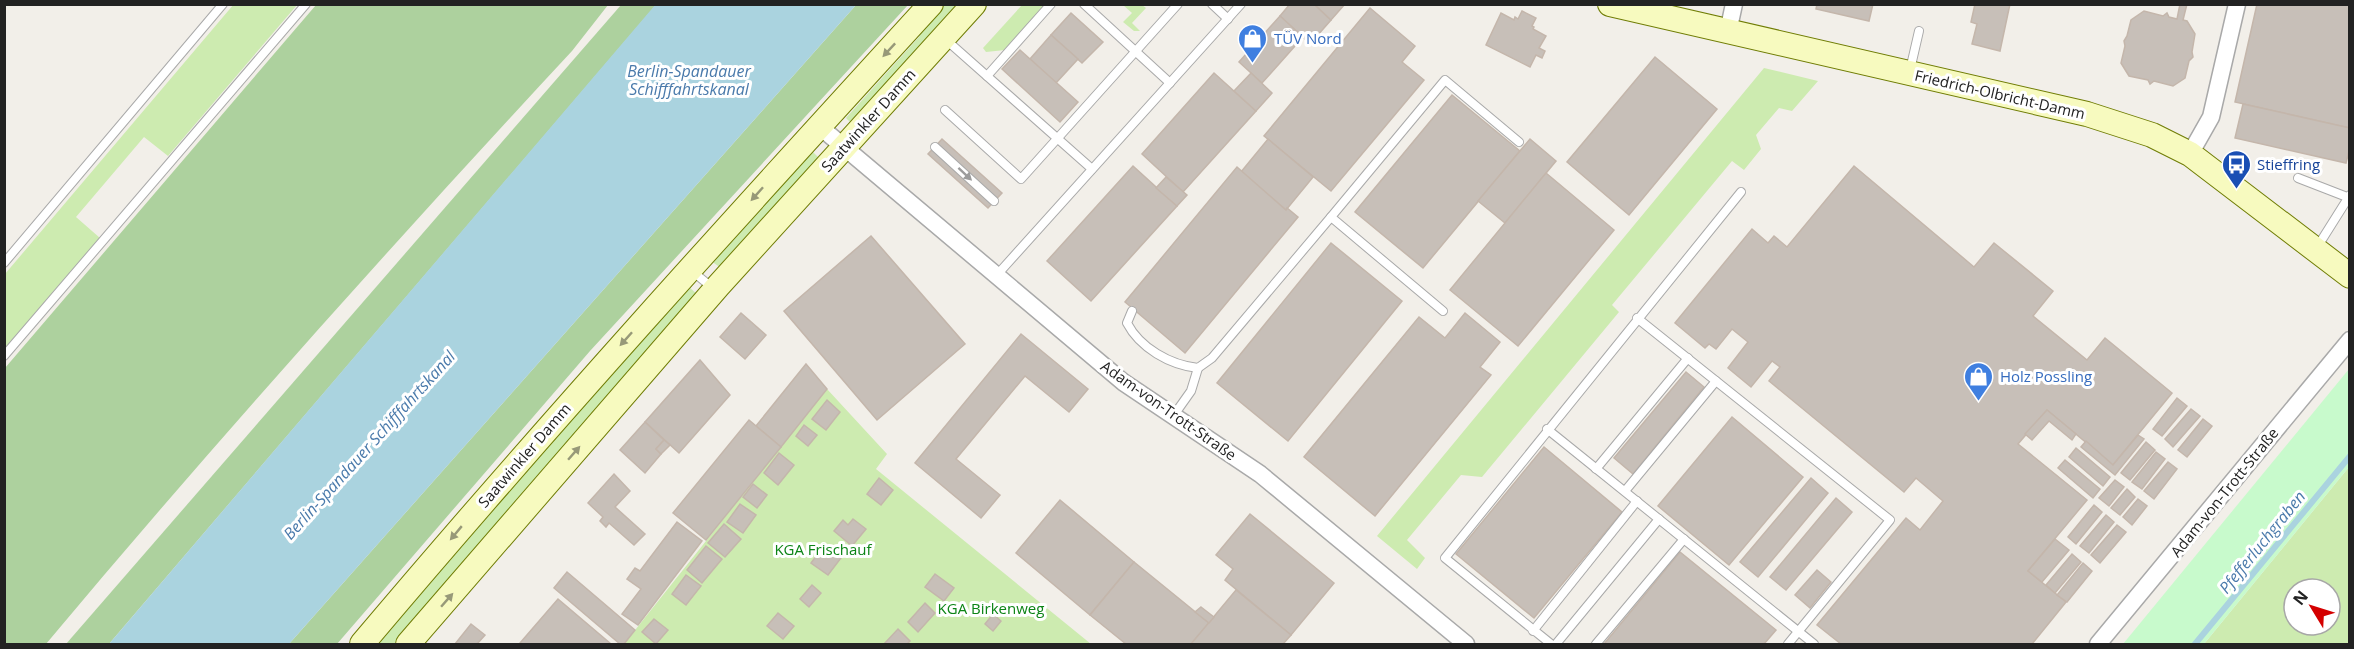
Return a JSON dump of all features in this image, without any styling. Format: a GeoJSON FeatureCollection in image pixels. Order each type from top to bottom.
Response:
{"type":"FeatureCollection","features":[{"type":"Feature","properties":{"kind":"main road","name":"Saatwinkler Damm"},"geometry":{"type":"LineString","coordinates":[[362,645],[489,494],[689,268],[931,4]]}},
{"type":"Feature","properties":{"kind":"main road","name":"Saatwinkler Damm"},"geometry":{"type":"LineString","coordinates":[[408,645],[714,290],[974,4]]}},
{"type":"Feature","properties":{"kind":"main road","name":"Friedrich-Olbricht-Damm"},"geometry":{"type":"LineString","coordinates":[[1610,4],[2087,114],[2152,135],[2190,154],[2349,276]]}},
{"type":"Feature","properties":{"kind":"street"},"geometry":{"type":"LineString","coordinates":[[1728,32],[1734,4]]}},
{"type":"Feature","properties":{"kind":"street"},"geometry":{"type":"LineString","coordinates":[[2190,154],[2211,117],[2237,4]]}},
{"type":"Feature","properties":{"kind":"street","name":"Adam-von-Trott-Straße"},"geometry":{"type":"LineString","coordinates":[[819,126],[996,277],[1123,381],[1260,474],[1466,645]]}},
{"type":"Feature","properties":{"kind":"street","name":"Adam-von-Trott-Straße"},"geometry":{"type":"LineString","coordinates":[[2098,645],[2349,340]]}},
{"type":"Feature","properties":{"kind":"lane"},"geometry":{"type":"LineString","coordinates":[[4,263],[223,4]]}},
{"type":"Feature","properties":{"kind":"lane"},"geometry":{"type":"LineString","coordinates":[[4,356],[306,4]]}},
{"type":"Feature","properties":{"kind":"lane"},"geometry":{"type":"LineString","coordinates":[[987,76],[1051,4]]}},
{"type":"Feature","properties":{"kind":"lane"},"geometry":{"type":"LineString","coordinates":[[1084,4],[1170,82]]}},
{"type":"Feature","properties":{"kind":"lane"},"geometry":{"type":"LineString","coordinates":[[945,110],[1021,179],[1178,4]]}},
{"type":"Feature","properties":{"kind":"lane"},"geometry":{"type":"LineString","coordinates":[[1212,4],[1228,19]]}},
{"type":"Feature","properties":{"kind":"lane"},"geometry":{"type":"LineString","coordinates":[[996,277],[1241,4]]}},
{"type":"Feature","properties":{"kind":"lane"},"geometry":{"type":"LineString","coordinates":[[1910,74],[1919,31]]}},
{"type":"Feature","properties":{"kind":"lane"},"geometry":{"type":"LineString","coordinates":[[944,37],[1092,169]]}},
{"type":"Feature","properties":{"kind":"lane"},"geometry":{"type":"LineString","coordinates":[[1174,415],[1191,391],[1198,368],[1212,358],[1445,80],[1519,142]]}},
{"type":"Feature","properties":{"kind":"lane"},"geometry":{"type":"LineString","coordinates":[[935,147],[994,201]]}},
{"type":"Feature","properties":{"kind":"lane"},"geometry":{"type":"LineString","coordinates":[[2298,178],[2348,196],[2316,250]]}},
{"type":"Feature","properties":{"kind":"lane"},"geometry":{"type":"LineString","coordinates":[[1551,645],[1445,558],[1547,429],[1741,192]]}},
{"type":"Feature","properties":{"kind":"lane"},"geometry":{"type":"LineString","coordinates":[[1331,217],[1443,311]]}},
{"type":"Feature","properties":{"kind":"lane"},"geometry":{"type":"LineString","coordinates":[[689,268],[714,290]]}},
{"type":"Feature","properties":{"kind":"lane"},"geometry":{"type":"LineString","coordinates":[[1132,311],[1126,323],[1138,339],[1150,349],[1181,367],[1198,368]]}},
{"type":"Feature","properties":{"kind":"lane"},"geometry":{"type":"LineString","coordinates":[[1637,318],[1890,520],[1788,645]]}},
{"type":"Feature","properties":{"kind":"lane"},"geometry":{"type":"LineString","coordinates":[[1596,469],[1688,358]]}},
{"type":"Feature","properties":{"kind":"lane"},"geometry":{"type":"LineString","coordinates":[[1625,491],[1716,381]]}},
{"type":"Feature","properties":{"kind":"lane"},"geometry":{"type":"LineString","coordinates":[[1547,429],[1814,645]]}},
{"type":"Feature","properties":{"kind":"lane"},"geometry":{"type":"LineString","coordinates":[[1533,631],[1637,501]]}},
{"type":"Feature","properties":{"kind":"lane"},"geometry":{"type":"LineString","coordinates":[[1556,645],[1659,519]]}},
{"type":"Feature","properties":{"kind":"lane"},"geometry":{"type":"LineString","coordinates":[[1596,645],[1684,539]]}},
{"type":"Feature","properties":{"kind":"green space"},"geometry":{"type":"Polygon","coordinates":[[[234,4],[297,5],[168,156],[144,137],[76,217],[100,238],[5,349],[5,274],[234,4]]]}},
{"type":"Feature","properties":{"kind":"green space"},"geometry":{"type":"Polygon","coordinates":[[[316,5],[608,5],[572,51],[239,419],[46,644],[5,644],[5,368],[316,5]]]}},
{"type":"Feature","properties":{"kind":"green space"},"geometry":{"type":"Polygon","coordinates":[[[621,5],[656,5],[109,644],[66,644],[621,5]]]}},
{"type":"Feature","properties":{"kind":"green space"},"geometry":{"type":"Polygon","coordinates":[[[856,5],[908,5],[590,351],[337,644],[289,644],[856,5]]]}},
{"type":"Feature","properties":{"kind":"green space"},"geometry":{"type":"Polygon","coordinates":[[[943,5],[962,5],[852,124],[846,118],[919,37],[928,21],[943,5]]]}},
{"type":"Feature","properties":{"kind":"green space"},"geometry":{"type":"Polygon","coordinates":[[[1022,5],[1046,5],[1005,50],[986,52],[983,48],[1022,5]]]}},
{"type":"Feature","properties":{"kind":"green space"},"geometry":{"type":"Polygon","coordinates":[[[1123,5],[1142,5],[1146,8],[1132,23],[1140,31],[1134,31],[1123,22],[1132,13],[1123,5]]]}},
{"type":"Feature","properties":{"kind":"green space"},"geometry":{"type":"Polygon","coordinates":[[[1764,68],[1818,81],[1792,111],[1779,108],[1756,135],[1761,149],[1744,170],[1732,161],[1612,305],[1619,312],[1482,477],[1461,475],[1407,540],[1425,558],[1417,569],[1377,536],[1764,68]]]}},
{"type":"Feature","properties":{"kind":"green space"},"geometry":{"type":"Polygon","coordinates":[[[810,149],[820,159],[721,268],[711,261],[810,149]]]}},
{"type":"Feature","properties":{"kind":"green space"},"geometry":{"type":"Polygon","coordinates":[[[688,286],[698,295],[583,424],[394,644],[376,644],[688,286]]]}},
{"type":"Feature","properties":{"kind":"green space"},"geometry":{"type":"Polygon","coordinates":[[[2349,369],[2349,467],[2204,644],[2123,644],[2349,369]]]}},
{"type":"Feature","properties":{"kind":"green space","name":"KGA Frischauf"},"geometry":{"type":"Polygon","coordinates":[[[827,389],[887,454],[876,469],[1091,644],[624,644],[827,389]]]}},
{"type":"Feature","properties":{"kind":"green space"},"geometry":{"type":"Polygon","coordinates":[[[2349,467],[2349,644],[2204,644],[2349,467]]]}},
{"type":"Feature","properties":{"kind":"water","name":"Berlin-Spandauer Schifffahrtskanal"},"geometry":{"type":"Polygon","coordinates":[[[656,4],[856,5],[289,644],[109,644],[656,4]]]}},
{"type":"Feature","properties":{"kind":"building"},"geometry":{"type":"Polygon","coordinates":[[[1290,4],[1314,4],[1331,20],[1310,44],[1280,16],[1290,4]]]}},
{"type":"Feature","properties":{"kind":"building"},"geometry":{"type":"Polygon","coordinates":[[[1314,4],[1345,4],[1331,20],[1314,4]]]}},
{"type":"Feature","properties":{"kind":"building"},"geometry":{"type":"Polygon","coordinates":[[[1817,4],[1873,4],[1869,21],[1816,9],[1817,4]]]}},
{"type":"Feature","properties":{"kind":"building"},"geometry":{"type":"Polygon","coordinates":[[[1975,4],[2010,4],[2000,51],[1972,44],[1977,24],[1971,22],[1975,4]]]}},
{"type":"Feature","properties":{"kind":"building"},"geometry":{"type":"Polygon","coordinates":[[[2180,4],[2187,4],[2183,20],[2187,21],[2195,34],[2193,57],[2189,61],[2185,78],[2173,86],[2154,81],[2150,84],[2148,80],[2129,76],[2121,63],[2124,41],[2131,20],[2144,11],[2163,16],[2167,13],[2169,17],[2177,19],[2180,4]]]}},
{"type":"Feature","properties":{"kind":"building"},"geometry":{"type":"Polygon","coordinates":[[[2257,4],[2350,4],[2350,128],[2235,102],[2257,4]]]}},
{"type":"Feature","properties":{"kind":"building"},"geometry":{"type":"Polygon","coordinates":[[[1370,8],[1415,46],[1402,62],[1424,80],[1331,191],[1264,136],[1370,8]]]}},
{"type":"Feature","properties":{"kind":"building"},"geometry":{"type":"Polygon","coordinates":[[[1522,11],[1536,18],[1533,29],[1546,36],[1539,48],[1545,51],[1542,58],[1536,55],[1530,67],[1486,45],[1501,13],[1514,20],[1515,17],[1518,19],[1522,11]]]}},
{"type":"Feature","properties":{"kind":"building"},"geometry":{"type":"Polygon","coordinates":[[[1071,13],[1103,42],[1082,63],[1051,35],[1071,13]]]}},
{"type":"Feature","properties":{"kind":"building"},"geometry":{"type":"Polygon","coordinates":[[[1280,16],[1303,37],[1262,83],[1239,62],[1280,16]]]}},
{"type":"Feature","properties":{"kind":"building"},"geometry":{"type":"Polygon","coordinates":[[[1051,35],[1078,59],[1056,83],[1030,59],[1051,35]]]}},
{"type":"Feature","properties":{"kind":"building"},"geometry":{"type":"Polygon","coordinates":[[[1020,50],[1078,102],[1060,122],[1002,69],[1020,50]]]}},
{"type":"Feature","properties":{"kind":"building"},"geometry":{"type":"Polygon","coordinates":[[[1655,57],[1717,109],[1629,215],[1567,162],[1655,57]]]}},
{"type":"Feature","properties":{"kind":"building"},"geometry":{"type":"Polygon","coordinates":[[[1214,73],[1256,111],[1183,192],[1142,154],[1214,73]]]}},
{"type":"Feature","properties":{"kind":"building"},"geometry":{"type":"Polygon","coordinates":[[[1251,73],[1272,93],[1256,111],[1234,91],[1251,73]]]}},
{"type":"Feature","properties":{"kind":"building"},"geometry":{"type":"Polygon","coordinates":[[[1452,95],[1520,151],[1423,268],[1355,212],[1452,95]]]}},
{"type":"Feature","properties":{"kind":"building"},"geometry":{"type":"Polygon","coordinates":[[[2243,104],[2350,128],[2350,147],[2346,163],[2235,138],[2243,104]]]}},
{"type":"Feature","properties":{"kind":"building"},"geometry":{"type":"Polygon","coordinates":[[[942,139],[1002,193],[988,208],[928,154],[942,139]]]}},
{"type":"Feature","properties":{"kind":"building"},"geometry":{"type":"Polygon","coordinates":[[[1268,139],[1313,177],[1286,210],[1241,172],[1268,139]]]}},
{"type":"Feature","properties":{"kind":"building"},"geometry":{"type":"Polygon","coordinates":[[[1530,139],[1556,161],[1505,223],[1478,201],[1530,139]]]}},
{"type":"Feature","properties":{"kind":"building"},"geometry":{"type":"Polygon","coordinates":[[[1133,166],[1177,206],[1091,301],[1047,261],[1133,166]]]}},
{"type":"Feature","properties":{"kind":"building","name":"Holz Possling"},"geometry":{"type":"Polygon","coordinates":[[[1854,166],[1974,267],[1994,243],[2053,291],[2033,316],[2087,360],[2105,338],[2172,393],[2113,465],[2047,410],[2018,444],[2087,500],[2028,571],[2066,602],[2032,644],[1841,644],[1817,625],[1906,518],[1920,530],[1943,501],[1916,478],[1904,492],[1769,381],[1780,367],[1772,361],[1751,387],[1728,368],[1748,342],[1732,329],[1716,349],[1709,344],[1705,348],[1675,323],[1752,229],[1768,243],[1774,236],[1787,247],[1854,166]]]}},
{"type":"Feature","properties":{"kind":"building"},"geometry":{"type":"Polygon","coordinates":[[[1237,167],[1286,210],[1287,208],[1298,217],[1185,353],[1125,302],[1237,167]]]}},
{"type":"Feature","properties":{"kind":"building"},"geometry":{"type":"Polygon","coordinates":[[[1546,173],[1614,230],[1518,346],[1450,290],[1546,173]]]}},
{"type":"Feature","properties":{"kind":"building"},"geometry":{"type":"Polygon","coordinates":[[[1166,177],[1187,195],[1177,206],[1156,188],[1166,177]]]}},
{"type":"Feature","properties":{"kind":"building"},"geometry":{"type":"Polygon","coordinates":[[[871,236],[965,344],[877,420],[784,311],[871,236]]]}},
{"type":"Feature","properties":{"kind":"building"},"geometry":{"type":"Polygon","coordinates":[[[1331,243],[1402,301],[1288,441],[1217,383],[1331,243]]]}},
{"type":"Feature","properties":{"kind":"building"},"geometry":{"type":"Polygon","coordinates":[[[741,313],[766,335],[745,359],[720,337],[741,313]]]}},
{"type":"Feature","properties":{"kind":"building"},"geometry":{"type":"Polygon","coordinates":[[[1465,313],[1500,342],[1480,367],[1491,375],[1375,516],[1304,457],[1419,317],[1445,338],[1465,313]]]}},
{"type":"Feature","properties":{"kind":"building"},"geometry":{"type":"Polygon","coordinates":[[[1021,334],[1088,389],[1069,412],[1025,376],[956,459],[1000,495],[981,518],[915,463],[1021,334]]]}},
{"type":"Feature","properties":{"kind":"building"},"geometry":{"type":"Polygon","coordinates":[[[700,360],[730,395],[679,453],[645,422],[700,360]]]}},
{"type":"Feature","properties":{"kind":"building"},"geometry":{"type":"Polygon","coordinates":[[[806,364],[827,389],[781,447],[756,426],[806,364]]]}},
{"type":"Feature","properties":{"kind":"building"},"geometry":{"type":"Polygon","coordinates":[[[1686,372],[1704,387],[1633,474],[1614,458],[1686,372]]]}},
{"type":"Feature","properties":{"kind":"building"},"geometry":{"type":"Polygon","coordinates":[[[2177,398],[2187,406],[2162,436],[2153,429],[2177,398]]]}},
{"type":"Feature","properties":{"kind":"building"},"geometry":{"type":"Polygon","coordinates":[[[827,400],[840,412],[826,430],[812,419],[827,400]]]}},
{"type":"Feature","properties":{"kind":"building"},"geometry":{"type":"Polygon","coordinates":[[[2191,409],[2200,416],[2173,447],[2165,439],[2191,409]]]}},
{"type":"Feature","properties":{"kind":"building"},"geometry":{"type":"Polygon","coordinates":[[[2047,410],[2076,434],[2072,440],[2049,421],[2032,440],[2025,434],[2047,410]]]}},
{"type":"Feature","properties":{"kind":"building"},"geometry":{"type":"Polygon","coordinates":[[[1732,417],[1803,477],[1729,565],[1658,506],[1732,417]]]}},
{"type":"Feature","properties":{"kind":"building"},"geometry":{"type":"Polygon","coordinates":[[[2203,419],[2212,426],[2187,457],[2178,450],[2203,419]]]}},
{"type":"Feature","properties":{"kind":"building"},"geometry":{"type":"Polygon","coordinates":[[[749,420],[781,447],[706,540],[673,513],[749,420]]]}},
{"type":"Feature","properties":{"kind":"building"},"geometry":{"type":"Polygon","coordinates":[[[645,422],[664,440],[656,449],[661,454],[645,473],[620,450],[645,422]]]}},
{"type":"Feature","properties":{"kind":"building"},"geometry":{"type":"Polygon","coordinates":[[[804,425],[817,435],[808,446],[796,436],[804,425]]]}},
{"type":"Feature","properties":{"kind":"building"},"geometry":{"type":"Polygon","coordinates":[[[2138,435],[2144,439],[2115,475],[2081,447],[2086,441],[2113,465],[2138,435]]]}},
{"type":"Feature","properties":{"kind":"building"},"geometry":{"type":"Polygon","coordinates":[[[664,440],[670,445],[661,454],[656,449],[664,440]]]}},
{"type":"Feature","properties":{"kind":"building"},"geometry":{"type":"Polygon","coordinates":[[[2146,442],[2155,450],[2130,480],[2121,473],[2146,442]]]}},
{"type":"Feature","properties":{"kind":"building"},"geometry":{"type":"Polygon","coordinates":[[[1544,447],[1622,512],[1534,618],[1456,554],[1544,447]]]}},
{"type":"Feature","properties":{"kind":"building"},"geometry":{"type":"Polygon","coordinates":[[[2076,448],[2110,477],[2103,486],[2069,457],[2076,448]]]}},
{"type":"Feature","properties":{"kind":"building"},"geometry":{"type":"Polygon","coordinates":[[[2156,452],[2165,459],[2142,489],[2132,482],[2156,452]]]}},
{"type":"Feature","properties":{"kind":"building"},"geometry":{"type":"Polygon","coordinates":[[[779,453],[794,465],[778,485],[764,473],[779,453]]]}},
{"type":"Feature","properties":{"kind":"building"},"geometry":{"type":"Polygon","coordinates":[[[2065,460],[2100,489],[2093,498],[2058,468],[2065,460]]]}},
{"type":"Feature","properties":{"kind":"building"},"geometry":{"type":"Polygon","coordinates":[[[2168,462],[2177,469],[2154,499],[2144,491],[2168,462]]]}},
{"type":"Feature","properties":{"kind":"building"},"geometry":{"type":"Polygon","coordinates":[[[614,474],[630,491],[615,507],[645,534],[634,545],[609,523],[606,527],[600,521],[603,517],[588,503],[614,474]]]}},
{"type":"Feature","properties":{"kind":"building"},"geometry":{"type":"Polygon","coordinates":[[[879,478],[893,490],[881,505],[867,494],[879,478]]]}},
{"type":"Feature","properties":{"kind":"building"},"geometry":{"type":"Polygon","coordinates":[[[1811,478],[1828,493],[1758,577],[1740,562],[1811,478]]]}},
{"type":"Feature","properties":{"kind":"building"},"geometry":{"type":"Polygon","coordinates":[[[2115,480],[2124,487],[2109,506],[2099,498],[2115,480]]]}},
{"type":"Feature","properties":{"kind":"building"},"geometry":{"type":"Polygon","coordinates":[[[753,484],[767,495],[757,508],[743,497],[753,484]]]}},
{"type":"Feature","properties":{"kind":"building"},"geometry":{"type":"Polygon","coordinates":[[[2127,489],[2135,497],[2120,515],[2111,508],[2127,489]]]}},
{"type":"Feature","properties":{"kind":"building"},"geometry":{"type":"Polygon","coordinates":[[[1836,498],[1852,512],[1786,590],[1770,577],[1836,498]]]}},
{"type":"Feature","properties":{"kind":"building"},"geometry":{"type":"Polygon","coordinates":[[[2138,499],[2147,506],[2132,525],[2123,517],[2138,499]]]}},
{"type":"Feature","properties":{"kind":"building"},"geometry":{"type":"Polygon","coordinates":[[[1060,500],[1134,562],[1090,615],[1016,553],[1060,500]]]}},
{"type":"Feature","properties":{"kind":"building"},"geometry":{"type":"Polygon","coordinates":[[[740,504],[756,515],[743,533],[727,522],[740,504]]]}},
{"type":"Feature","properties":{"kind":"building"},"geometry":{"type":"Polygon","coordinates":[[[2094,505],[2102,512],[2076,544],[2068,537],[2094,505]]]}},
{"type":"Feature","properties":{"kind":"building"},"geometry":{"type":"Polygon","coordinates":[[[1250,514],[1334,583],[1291,635],[1225,580],[1233,569],[1216,555],[1250,514]]]}},
{"type":"Feature","properties":{"kind":"building"},"geometry":{"type":"Polygon","coordinates":[[[2106,515],[2114,522],[2089,553],[2080,546],[2106,515]]]}},
{"type":"Feature","properties":{"kind":"building"},"geometry":{"type":"Polygon","coordinates":[[[853,519],[866,529],[852,546],[834,531],[843,520],[848,525],[853,519]]]}},
{"type":"Feature","properties":{"kind":"building"},"geometry":{"type":"Polygon","coordinates":[[[677,522],[702,541],[638,625],[622,614],[641,589],[627,579],[635,568],[640,571],[677,522]]]}},
{"type":"Feature","properties":{"kind":"building"},"geometry":{"type":"Polygon","coordinates":[[[724,524],[741,539],[725,557],[708,543],[724,524]]]}},
{"type":"Feature","properties":{"kind":"building"},"geometry":{"type":"Polygon","coordinates":[[[2117,525],[2126,532],[2100,563],[2091,555],[2117,525]]]}},
{"type":"Feature","properties":{"kind":"building"},"geometry":{"type":"Polygon","coordinates":[[[2055,539],[2069,550],[2042,582],[2028,571],[2055,539]]]}},
{"type":"Feature","properties":{"kind":"building"},"geometry":{"type":"Polygon","coordinates":[[[824,545],[841,558],[828,575],[811,563],[824,545]]]}},
{"type":"Feature","properties":{"kind":"building"},"geometry":{"type":"Polygon","coordinates":[[[706,546],[722,559],[702,583],[687,570],[706,546]]]}},
{"type":"Feature","properties":{"kind":"building"},"geometry":{"type":"Polygon","coordinates":[[[1680,552],[1776,630],[1764,644],[1604,644],[1680,552]]]}},
{"type":"Feature","properties":{"kind":"building"},"geometry":{"type":"Polygon","coordinates":[[[2072,554],[2081,562],[2055,593],[2046,585],[2072,554]]]}},
{"type":"Feature","properties":{"kind":"building"},"geometry":{"type":"Polygon","coordinates":[[[1134,562],[1209,623],[1191,644],[1126,644],[1090,615],[1134,562]]]}},
{"type":"Feature","properties":{"kind":"building"},"geometry":{"type":"Polygon","coordinates":[[[2083,563],[2092,571],[2067,602],[2057,595],[2083,563]]]}},
{"type":"Feature","properties":{"kind":"building"},"geometry":{"type":"Polygon","coordinates":[[[1817,570],[1831,582],[1810,608],[1795,595],[1817,570]]]}},
{"type":"Feature","properties":{"kind":"building"},"geometry":{"type":"Polygon","coordinates":[[[567,572],[635,630],[624,644],[620,644],[554,588],[567,572]]]}},
{"type":"Feature","properties":{"kind":"building"},"geometry":{"type":"Polygon","coordinates":[[[935,574],[954,588],[944,601],[925,587],[935,574]]]}},
{"type":"Feature","properties":{"kind":"building"},"geometry":{"type":"Polygon","coordinates":[[[686,575],[701,586],[686,605],[672,594],[686,575]]]}},
{"type":"Feature","properties":{"kind":"building"},"geometry":{"type":"Polygon","coordinates":[[[812,585],[821,593],[809,607],[800,599],[812,585]]]}},
{"type":"Feature","properties":{"kind":"building"},"geometry":{"type":"Polygon","coordinates":[[[1236,590],[1291,635],[1283,644],[1191,644],[1236,590]]]}},
{"type":"Feature","properties":{"kind":"building"},"geometry":{"type":"Polygon","coordinates":[[[558,599],[611,644],[520,643],[558,599]]]}},
{"type":"Feature","properties":{"kind":"building"},"geometry":{"type":"Polygon","coordinates":[[[925,603],[935,613],[918,632],[908,622],[925,603]]]}},
{"type":"Feature","properties":{"kind":"building"},"geometry":{"type":"Polygon","coordinates":[[[1201,607],[1214,617],[1209,623],[1195,612],[1201,607]]]}},
{"type":"Feature","properties":{"kind":"building"},"geometry":{"type":"Polygon","coordinates":[[[778,613],[794,626],[783,639],[767,626],[778,613]]]}},
{"type":"Feature","properties":{"kind":"building"},"geometry":{"type":"Polygon","coordinates":[[[993,614],[1001,621],[993,631],[985,624],[993,614]]]}},
{"type":"Feature","properties":{"kind":"building"},"geometry":{"type":"Polygon","coordinates":[[[654,619],[668,630],[656,644],[642,632],[654,619]]]}},
{"type":"Feature","properties":{"kind":"building"},"geometry":{"type":"Polygon","coordinates":[[[471,624],[485,635],[477,644],[455,644],[471,624]]]}},
{"type":"Feature","properties":{"kind":"building"},"geometry":{"type":"Polygon","coordinates":[[[898,629],[910,641],[907,644],[884,644],[898,629]]]}},
{"type":"Feature","properties":{"kind":"waterway","name":"Pfefferluchgraben"},"geometry":{"type":"LineString","coordinates":[[2195,644],[2350,456]]}},
{"type":"Feature","properties":{"kind":"place","name":"TÜV Nord"},"geometry":{"type":"Point","coordinates":[1253,64]}},
{"type":"Feature","properties":{"kind":"place","name":"Stieffring"},"geometry":{"type":"Point","coordinates":[2236,190]}},
{"type":"Feature","properties":{"kind":"place","name":"Holz Possling"},"geometry":{"type":"Point","coordinates":[1979,402]}},
{"type":"Feature","properties":{"kind":"park label","name":"KGA Birkenweg"},"geometry":{"type":"Point","coordinates":[991,608]}}]}
